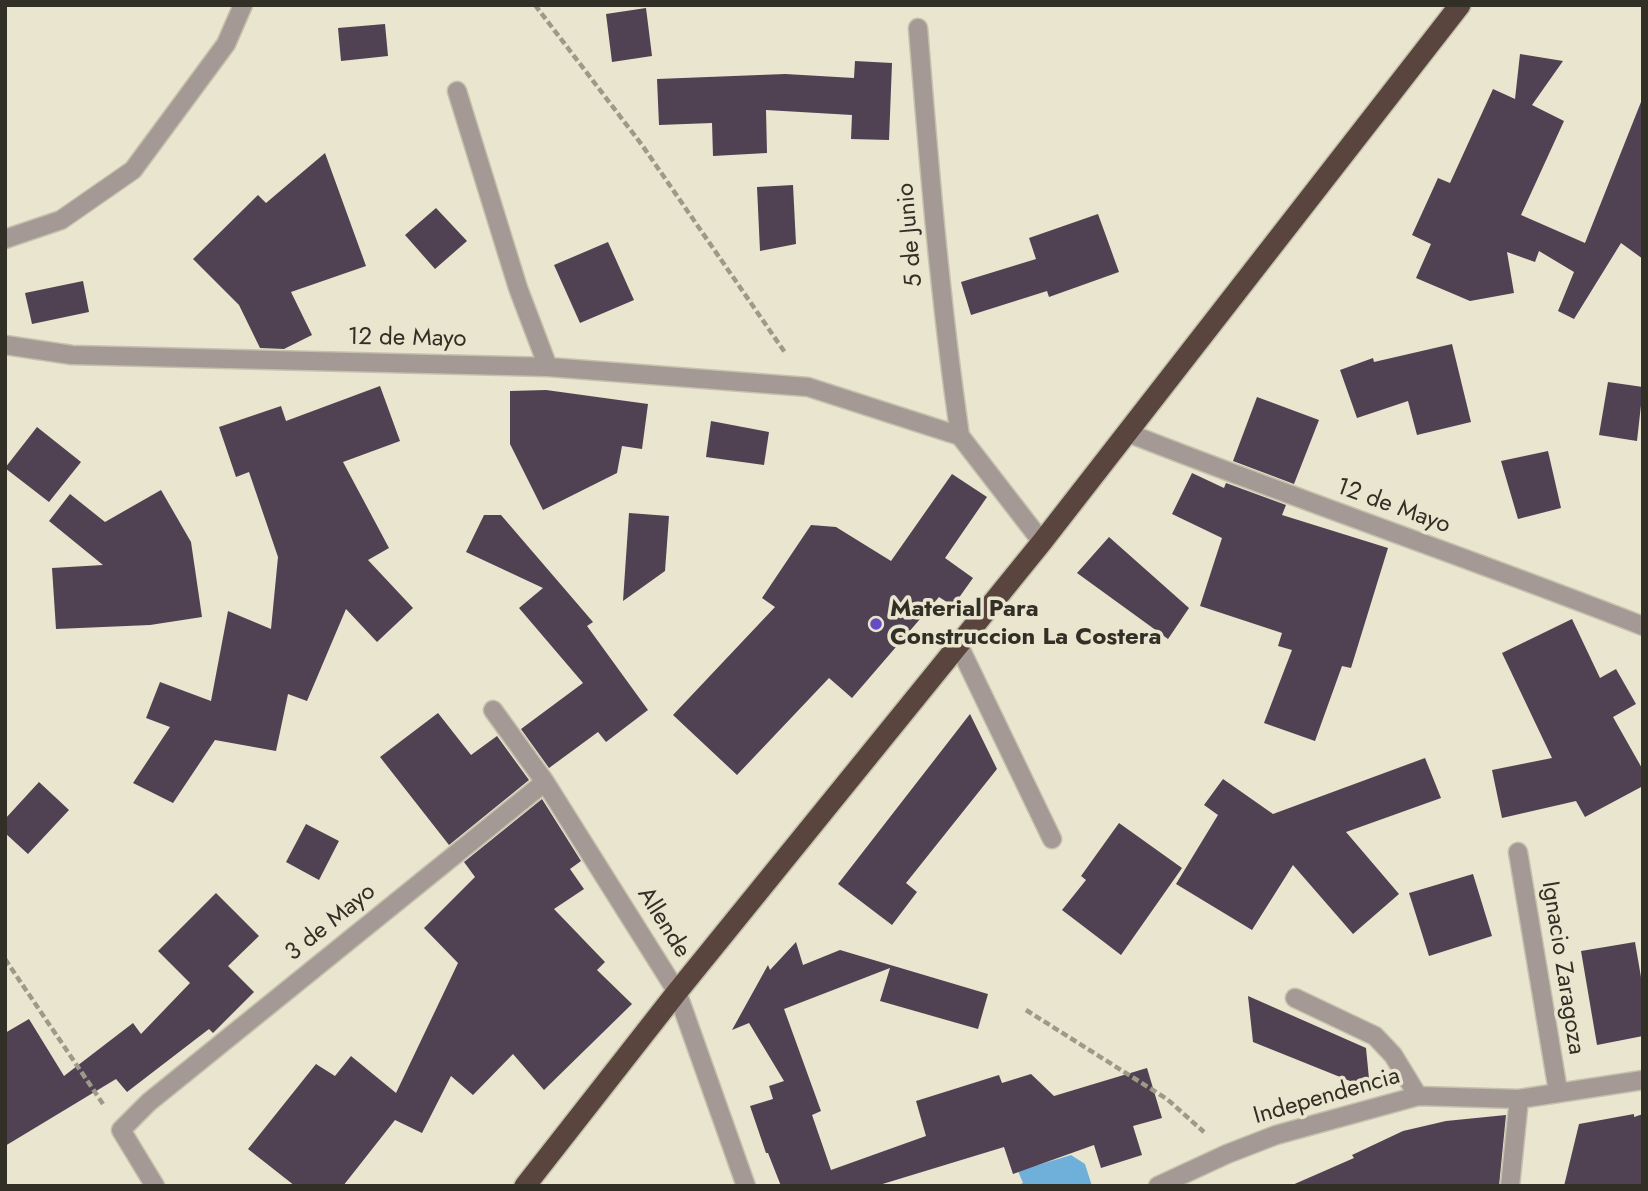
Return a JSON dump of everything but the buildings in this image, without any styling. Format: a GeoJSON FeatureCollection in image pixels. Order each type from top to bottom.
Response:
{"type":"FeatureCollection","features":[{"type":"Feature","properties":{"kind":"highway"},"geometry":{"type":"LineString","coordinates":[[525,1186],[677,992],[1042,542],[1460,5]]}},
{"type":"Feature","properties":{"kind":"street"},"geometry":{"type":"LineString","coordinates":[[5,239],[61,220],[134,170],[226,44],[243,5]]}},
{"type":"Feature","properties":{"kind":"street","name":"5 de Junio"},"geometry":{"type":"LineString","coordinates":[[918,28],[936,247],[960,436]]}},
{"type":"Feature","properties":{"kind":"street"},"geometry":{"type":"LineString","coordinates":[[457,91],[518,288],[548,367]]}},
{"type":"Feature","properties":{"kind":"street","name":"12 de Mayo"},"geometry":{"type":"LineString","coordinates":[[5,345],[72,355],[548,367],[808,387],[960,436]]}},
{"type":"Feature","properties":{"kind":"street","name":"12 de Mayo"},"geometry":{"type":"LineString","coordinates":[[1128,433],[1259,485],[1546,588],[1643,626]]}},
{"type":"Feature","properties":{"kind":"street"},"geometry":{"type":"LineString","coordinates":[[960,436],[1042,542]]}},
{"type":"Feature","properties":{"kind":"street"},"geometry":{"type":"LineString","coordinates":[[959,646],[1052,839]]}},
{"type":"Feature","properties":{"kind":"street","name":"Allende"},"geometry":{"type":"LineString","coordinates":[[493,710],[545,782],[677,992],[746,1186]]}},
{"type":"Feature","properties":{"kind":"street","name":"3 de Mayo"},"geometry":{"type":"LineString","coordinates":[[121,1130],[149,1102],[545,782]]}},
{"type":"Feature","properties":{"kind":"street","name":"Ignacio Zaragoza"},"geometry":{"type":"LineString","coordinates":[[1518,852],[1558,1091]]}},
{"type":"Feature","properties":{"kind":"street"},"geometry":{"type":"LineString","coordinates":[[1295,998],[1375,1036],[1393,1055],[1418,1096]]}},
{"type":"Feature","properties":{"kind":"street","name":"Independencia"},"geometry":{"type":"LineString","coordinates":[[1158,1186],[1276,1135],[1418,1096],[1519,1099],[1643,1080]]}},
{"type":"Feature","properties":{"kind":"street"},"geometry":{"type":"LineString","coordinates":[[1510,1186],[1519,1099]]}},
{"type":"Feature","properties":{"kind":"street"},"geometry":{"type":"LineString","coordinates":[[121,1130],[155,1186]]}},
{"type":"Feature","properties":{"kind":"path"},"geometry":{"type":"LineString","coordinates":[[535,5],[642,145],[808,387]]}},
{"type":"Feature","properties":{"kind":"path"},"geometry":{"type":"LineString","coordinates":[[5,959],[121,1130]]}},
{"type":"Feature","properties":{"kind":"path"},"geometry":{"type":"LineString","coordinates":[[1026,1010],[1167,1098],[1227,1154]]}},
{"type":"Feature","properties":{"kind":"water"},"geometry":{"type":"Polygon","coordinates":[[[1071,1155],[1085,1164],[1092,1186],[1016,1186],[1023,1183],[1018,1171],[1071,1155]]]}},
{"type":"Feature","properties":{"kind":"place","name":"Material Para Construccion La Costera"},"geometry":{"type":"Point","coordinates":[876,624]}}]}
